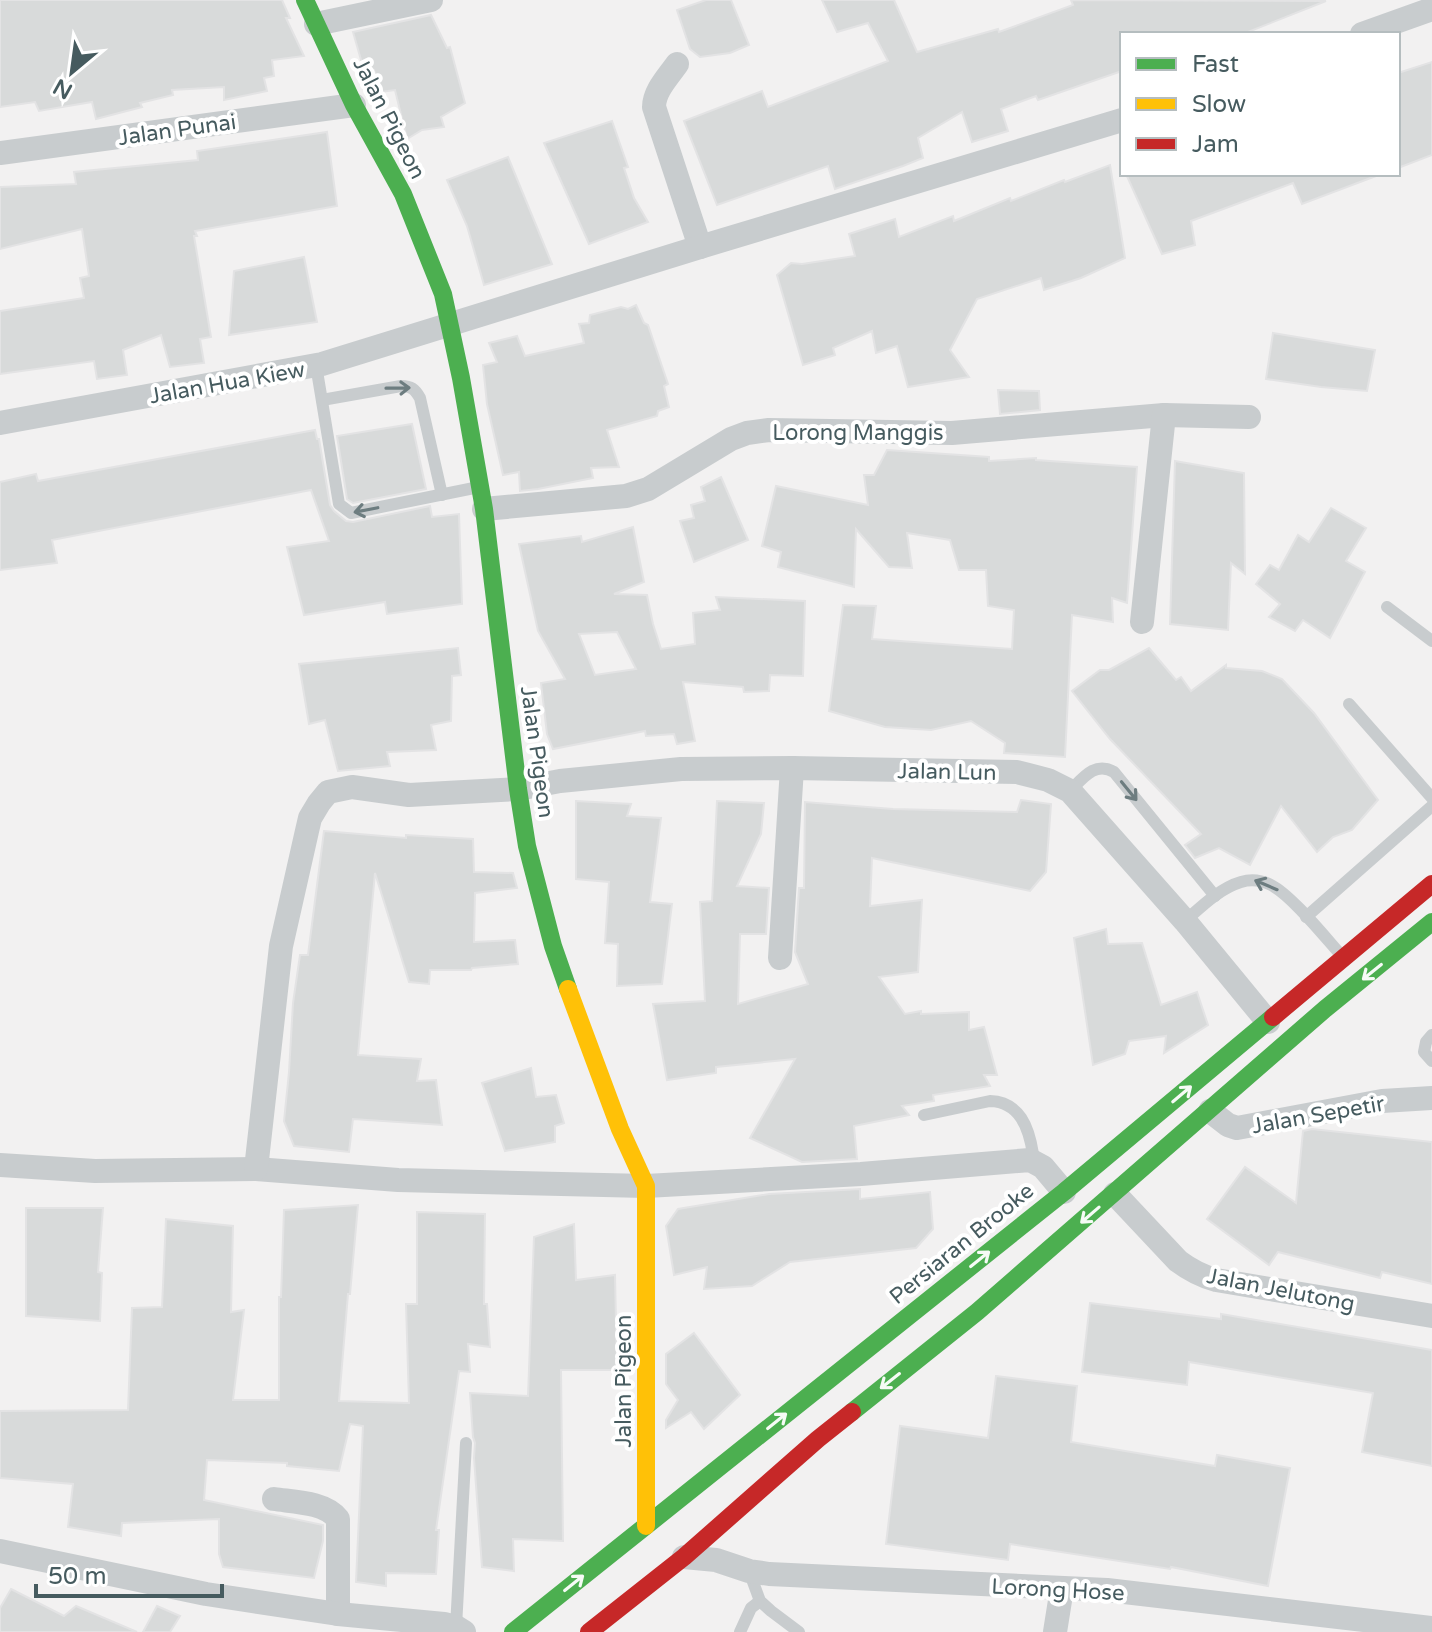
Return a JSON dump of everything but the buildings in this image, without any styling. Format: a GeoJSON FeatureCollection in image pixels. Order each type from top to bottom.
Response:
{"type":"FeatureCollection","features":[{"type":"Feature","properties":{"kind":"main road","name":"Jalan Pigeon"},"geometry":{"type":"LineString","coordinates":[[305,0],[354,105],[403,194],[443,294],[481,498],[527,846],[553,946],[620,1129],[646,1186],[646,1526]]}},
{"type":"Feature","properties":{"kind":"main road","name":"Persiaran Brooke"},"geometry":{"type":"LineString","coordinates":[[513,1632],[1064,1192],[1432,884]]}},
{"type":"Feature","properties":{"kind":"main road"},"geometry":{"type":"LineString","coordinates":[[589,1632],[684,1557],[818,1439],[977,1312],[1325,1009],[1432,922]]}},
{"type":"Feature","properties":{"kind":"street"},"geometry":{"type":"LineString","coordinates":[[316,24],[431,0]]}},
{"type":"Feature","properties":{"kind":"street"},"geometry":{"type":"LineString","coordinates":[[1368,32],[1432,9]]}},
{"type":"Feature","properties":{"kind":"street"},"geometry":{"type":"LineString","coordinates":[[677,64],[658,90],[654,107],[700,247]]}},
{"type":"Feature","properties":{"kind":"street","name":"Jalan Punai"},"geometry":{"type":"LineString","coordinates":[[0,153],[354,105]]}},
{"type":"Feature","properties":{"kind":"street","name":"Jalan Hua Kiew"},"geometry":{"type":"LineString","coordinates":[[0,423],[316,365],[1120,121]]}},
{"type":"Feature","properties":{"kind":"street"},"geometry":{"type":"LineString","coordinates":[[1142,622],[1164,415]]}},
{"type":"Feature","properties":{"kind":"street","name":"Lorong Manggis"},"geometry":{"type":"LineString","coordinates":[[481,498],[626,496],[648,489],[731,439],[769,430],[952,433],[1164,415],[1249,417]]}},
{"type":"Feature","properties":{"kind":"street"},"geometry":{"type":"LineString","coordinates":[[780,958],[792,768]]}},
{"type":"Feature","properties":{"kind":"street","name":"Jalan Lun"},"geometry":{"type":"LineString","coordinates":[[256,1169],[281,946],[310,818],[328,792],[352,787],[409,795],[518,789],[560,781],[681,769],[1017,772],[1048,780],[1070,791],[1185,921],[1268,1022]]}},
{"type":"Feature","properties":{"kind":"street","name":"Jalan Sepetir"},"geometry":{"type":"LineString","coordinates":[[1210,1111],[1228,1125],[1245,1127],[1382,1101],[1432,1098]]}},
{"type":"Feature","properties":{"kind":"street"},"geometry":{"type":"LineString","coordinates":[[0,1165],[95,1171],[256,1169],[398,1180],[646,1186],[861,1174],[1030,1160],[1043,1167],[1064,1192]]}},
{"type":"Feature","properties":{"kind":"street","name":"Jalan Jelutong"},"geometry":{"type":"LineString","coordinates":[[1115,1194],[1178,1261],[1202,1276],[1432,1316]]}},
{"type":"Feature","properties":{"kind":"street"},"geometry":{"type":"LineString","coordinates":[[274,1499],[324,1508],[333,1512],[338,1519],[338,1614]]}},
{"type":"Feature","properties":{"kind":"street"},"geometry":{"type":"LineString","coordinates":[[0,1551],[206,1594],[338,1614],[444,1624],[460,1630]]}},
{"type":"Feature","properties":{"kind":"street","name":"Lorong Hose"},"geometry":{"type":"LineString","coordinates":[[684,1557],[716,1560],[769,1574],[1107,1590],[1432,1628]]}},
{"type":"Feature","properties":{"kind":"street"},"geometry":{"type":"LineString","coordinates":[[1055,1632],[1062,1588]]}},
{"type":"Feature","properties":{"kind":"lane"},"geometry":{"type":"LineString","coordinates":[[316,365],[339,504],[346,511],[351,513],[442,495],[481,498]]}},
{"type":"Feature","properties":{"kind":"lane"},"geometry":{"type":"LineString","coordinates":[[322,400],[401,386],[410,386],[417,391],[442,495]]}},
{"type":"Feature","properties":{"kind":"lane"},"geometry":{"type":"LineString","coordinates":[[1387,607],[1432,641]]}},
{"type":"Feature","properties":{"kind":"lane"},"geometry":{"type":"LineString","coordinates":[[1349,704],[1432,798]]}},
{"type":"Feature","properties":{"kind":"lane"},"geometry":{"type":"LineString","coordinates":[[1070,791],[1098,767],[1114,772],[1215,896]]}},
{"type":"Feature","properties":{"kind":"lane"},"geometry":{"type":"LineString","coordinates":[[1306,917],[1432,806]]}},
{"type":"Feature","properties":{"kind":"lane"},"geometry":{"type":"LineString","coordinates":[[1185,921],[1215,896],[1239,883],[1255,880],[1272,886],[1343,957]]}},
{"type":"Feature","properties":{"kind":"lane"},"geometry":{"type":"LineString","coordinates":[[1432,1035],[1426,1042],[1424,1052],[1432,1061]]}},
{"type":"Feature","properties":{"kind":"lane"},"geometry":{"type":"LineString","coordinates":[[924,1115],[990,1101],[1000,1102],[1023,1118],[1032,1145],[1030,1160]]}},
{"type":"Feature","properties":{"kind":"lane"},"geometry":{"type":"LineString","coordinates":[[460,1630],[466,1443]]}},
{"type":"Feature","properties":{"kind":"lane"},"geometry":{"type":"LineString","coordinates":[[749,1571],[760,1601],[799,1632]]}},
{"type":"Feature","properties":{"kind":"lane"},"geometry":{"type":"LineString","coordinates":[[740,1632],[751,1608],[760,1601]]}},
{"type":"Feature","properties":{"kind":"traffic: fast"},"geometry":{"type":"LineString","coordinates":[[305,0],[354,105],[403,194],[443,294],[484,509],[527,846],[553,946],[568,989]]}},
{"type":"Feature","properties":{"kind":"traffic: fast"},"geometry":{"type":"LineString","coordinates":[[852,1412],[977,1312],[1325,1009],[1432,922]]}},
{"type":"Feature","properties":{"kind":"traffic: fast"},"geometry":{"type":"LineString","coordinates":[[513,1632],[1064,1192],[1273,1017]]}},
{"type":"Feature","properties":{"kind":"traffic: slow"},"geometry":{"type":"LineString","coordinates":[[568,989],[620,1129],[646,1186],[646,1526]]}},
{"type":"Feature","properties":{"kind":"traffic: jam"},"geometry":{"type":"LineString","coordinates":[[1273,1017],[1432,884]]}},
{"type":"Feature","properties":{"kind":"traffic: jam"},"geometry":{"type":"LineString","coordinates":[[589,1632],[684,1557],[852,1412]]}}]}
